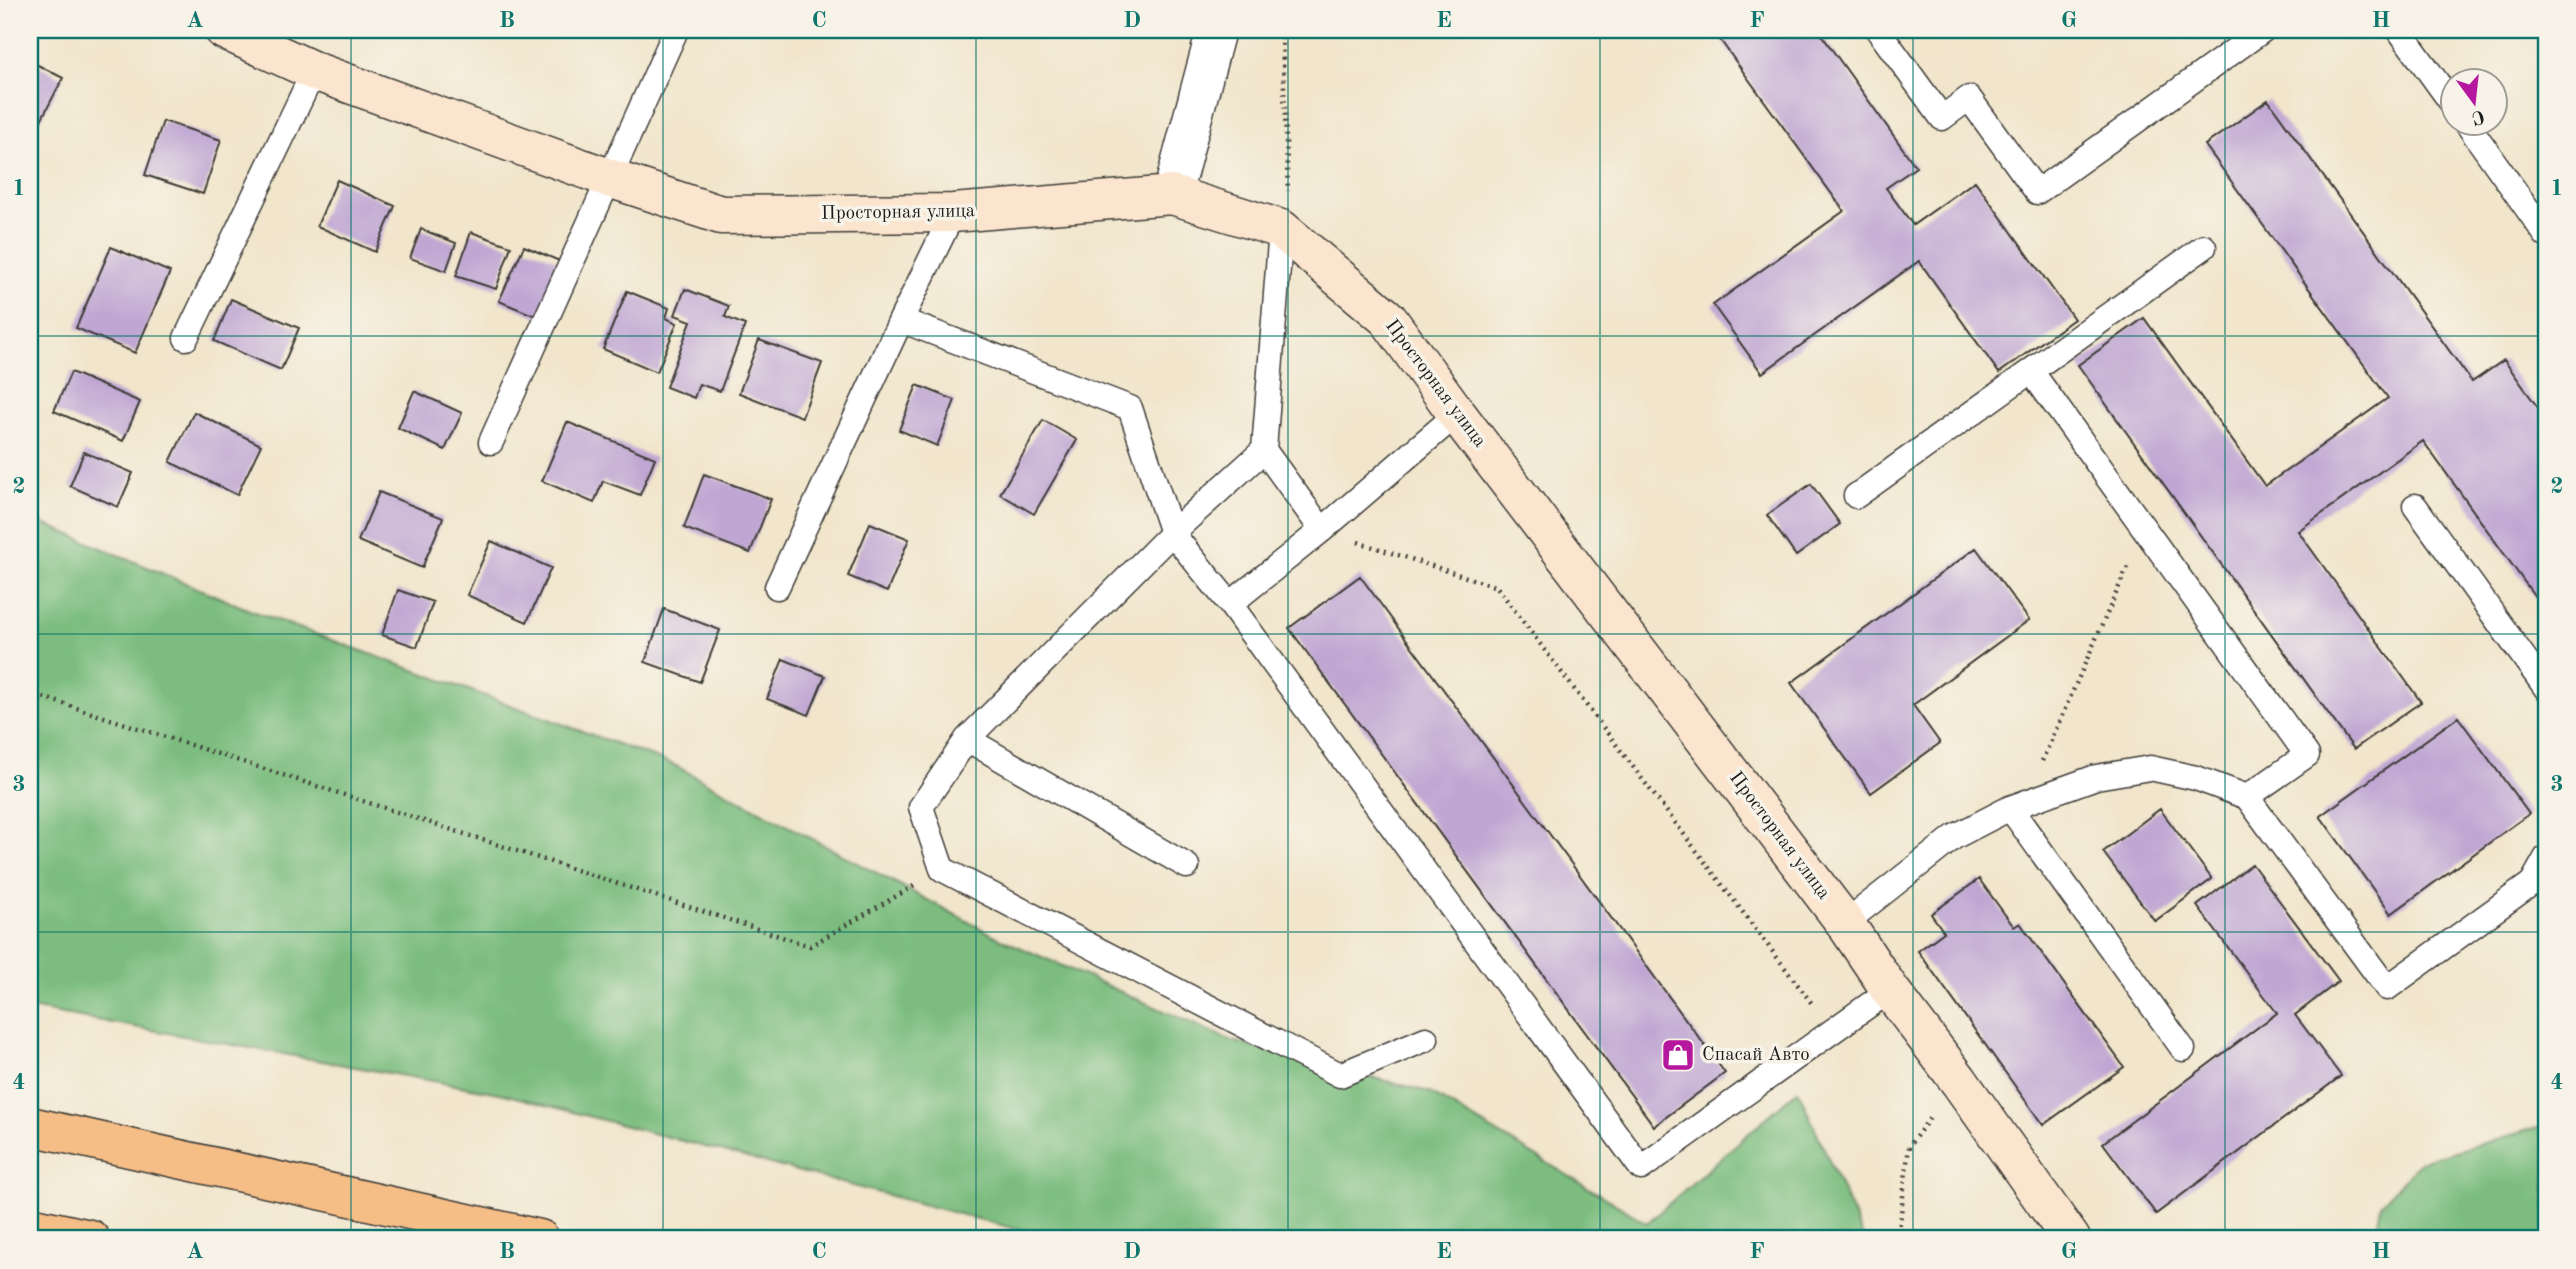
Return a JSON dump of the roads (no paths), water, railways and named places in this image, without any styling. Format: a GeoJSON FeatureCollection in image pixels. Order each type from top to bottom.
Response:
{"type":"FeatureCollection","features":[{"type":"Feature","properties":{"kind":"main road"},"geometry":{"type":"LineString","coordinates":[[30,1126],[540,1239]]}},
{"type":"Feature","properties":{"kind":"main road"},"geometry":{"type":"LineString","coordinates":[[30,1226],[90,1239]]}},
{"type":"Feature","properties":{"kind":"street","name":"Просторная улица"},"geometry":{"type":"LineString","coordinates":[[224,30],[314,71],[609,178],[721,215],[953,213],[1172,195],[1285,233],[1388,319],[1457,414],[1845,923],[1890,990],[1959,1081],[2071,1239]]}},
{"type":"Feature","properties":{"kind":"street"},"geometry":{"type":"LineString","coordinates":[[1172,195],[1216,30]]}},
{"type":"Feature","properties":{"kind":"lane"},"geometry":{"type":"LineString","coordinates":[[491,442],[676,30]]}},
{"type":"Feature","properties":{"kind":"lane"},"geometry":{"type":"LineString","coordinates":[[1878,30],[1942,118],[1969,98],[2037,192],[2263,30]]}},
{"type":"Feature","properties":{"kind":"lane"},"geometry":{"type":"LineString","coordinates":[[2399,30],[2440,87]]}},
{"type":"Feature","properties":{"kind":"lane"},"geometry":{"type":"LineString","coordinates":[[186,338],[314,71]]}},
{"type":"Feature","properties":{"kind":"lane"},"geometry":{"type":"LineString","coordinates":[[2476,136],[2546,235]]}},
{"type":"Feature","properties":{"kind":"lane"},"geometry":{"type":"LineString","coordinates":[[777,587],[953,213]]}},
{"type":"Feature","properties":{"kind":"lane"},"geometry":{"type":"LineString","coordinates":[[1285,233],[1264,450],[1322,530]]}},
{"type":"Feature","properties":{"kind":"lane"},"geometry":{"type":"LineString","coordinates":[[1857,496],[2204,247]]}},
{"type":"Feature","properties":{"kind":"lane"},"geometry":{"type":"LineString","coordinates":[[901,320],[1130,408],[1172,533],[1230,604],[1641,1168],[1890,990]]}},
{"type":"Feature","properties":{"kind":"lane"},"geometry":{"type":"LineString","coordinates":[[2031,370],[2307,755],[2247,797]]}},
{"type":"Feature","properties":{"kind":"lane"},"geometry":{"type":"LineString","coordinates":[[1230,604],[1322,530],[1457,414]]}},
{"type":"Feature","properties":{"kind":"lane"},"geometry":{"type":"LineString","coordinates":[[1264,450],[1172,533],[967,739],[921,807],[942,869],[1340,1075],[1426,1039]]}},
{"type":"Feature","properties":{"kind":"lane"},"geometry":{"type":"LineString","coordinates":[[2415,506],[2546,688]]}},
{"type":"Feature","properties":{"kind":"lane"},"geometry":{"type":"LineString","coordinates":[[967,739],[1187,866]]}},
{"type":"Feature","properties":{"kind":"lane"},"geometry":{"type":"LineString","coordinates":[[1845,923],[1954,837],[2016,806],[2096,777],[2150,768],[2196,778],[2247,797],[2387,988],[2532,883],[2546,858]]}},
{"type":"Feature","properties":{"kind":"lane"},"geometry":{"type":"LineString","coordinates":[[2016,806],[2183,1049]]}},
{"type":"Feature","properties":{"kind":"place","name":"Спасай Авто"},"geometry":{"type":"Point","coordinates":[1678,1055]}}]}
